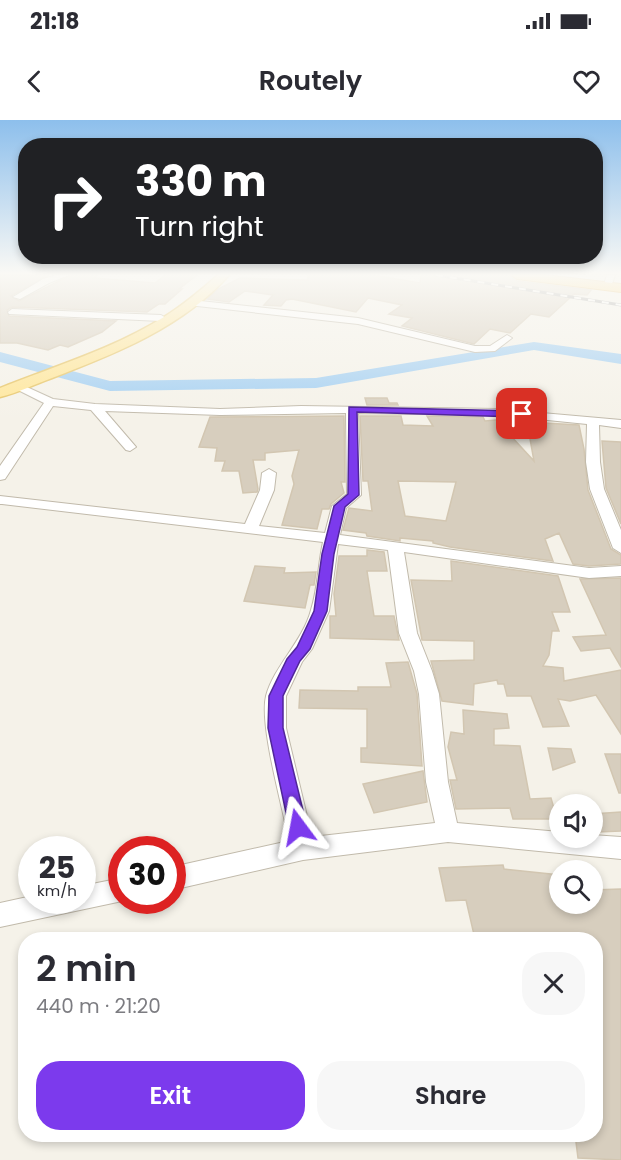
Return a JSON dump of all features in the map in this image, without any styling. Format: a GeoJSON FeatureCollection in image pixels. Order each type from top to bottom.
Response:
{"type":"FeatureCollection","features":[{"type":"Feature","properties":{"kind":"main road"},"geometry":{"type":"LineString","coordinates":[[61,367],[150,324]]}},
{"type":"Feature","properties":{"kind":"main road"},"geometry":{"type":"LineString","coordinates":[[0,387],[61,367],[159,324]]}},
{"type":"Feature","properties":{"kind":"main road"},"geometry":{"type":"LineString","coordinates":[[0,393],[18,386],[33,376]]}},
{"type":"Feature","properties":{"kind":"street"},"geometry":{"type":"LineString","coordinates":[[369,324],[475,349],[492,349],[507,338]]}},
{"type":"Feature","properties":{"kind":"street"},"geometry":{"type":"LineString","coordinates":[[18,386],[50,402],[95,407],[220,412],[352,409],[498,412],[621,424]]}},
{"type":"Feature","properties":{"kind":"street"},"geometry":{"type":"LineString","coordinates":[[0,476],[50,402]]}},
{"type":"Feature","properties":{"kind":"street"},"geometry":{"type":"LineString","coordinates":[[95,407],[130,447]]}},
{"type":"Feature","properties":{"kind":"street"},"geometry":{"type":"LineString","coordinates":[[303,849],[276,728],[276,696],[294,659],[303,649],[321,611],[339,506],[354,495],[352,409]]}},
{"type":"Feature","properties":{"kind":"street"},"geometry":{"type":"LineString","coordinates":[[593,420],[593,462],[597,489],[621,548]]}},
{"type":"Feature","properties":{"kind":"street"},"geometry":{"type":"LineString","coordinates":[[250,530],[267,490],[269,473]]}},
{"type":"Feature","properties":{"kind":"street"},"geometry":{"type":"LineString","coordinates":[[0,482],[1,503],[395,546],[589,573],[621,572]]}},
{"type":"Feature","properties":{"kind":"street"},"geometry":{"type":"LineString","coordinates":[[395,546],[408,633],[423,671],[429,694],[437,782],[448,832]]}},
{"type":"Feature","properties":{"kind":"street"},"geometry":{"type":"LineString","coordinates":[[186,876],[303,849],[448,832],[621,848]]}},
{"type":"Feature","properties":{"kind":"street"},"geometry":{"type":"LineString","coordinates":[[0,915],[18,911]]}},
{"type":"Feature","properties":{"kind":"building"},"geometry":{"type":"Polygon","coordinates":[[[0,324],[113,324],[102,332],[68,347],[60,345],[48,350],[17,343],[0,343],[0,324]]]}},
{"type":"Feature","properties":{"kind":"building"},"geometry":{"type":"Polygon","coordinates":[[[405,324],[520,324],[510,333],[490,329],[474,344],[402,326],[405,324]]]}},
{"type":"Feature","properties":{"kind":"building"},"geometry":{"type":"Polygon","coordinates":[[[365,398],[387,398],[389,403],[398,405],[367,405],[365,398]]]}},
{"type":"Feature","properties":{"kind":"building"},"geometry":{"type":"Polygon","coordinates":[[[344,416],[345,482],[341,482],[344,493],[331,504],[329,509],[322,509],[317,529],[282,525],[294,484],[292,476],[299,450],[265,453],[265,460],[253,460],[258,489],[257,492],[243,493],[239,471],[222,471],[225,461],[215,461],[217,448],[199,447],[210,417],[344,416]]]}},
{"type":"Feature","properties":{"kind":"building"},"geometry":{"type":"Polygon","coordinates":[[[360,416],[401,416],[403,425],[433,426],[427,416],[483,417],[485,421],[496,420],[534,461],[527,422],[579,425],[588,490],[611,549],[621,555],[621,564],[589,566],[573,564],[559,533],[545,539],[553,561],[450,547],[433,543],[433,541],[400,538],[400,541],[343,530],[349,508],[372,511],[368,481],[363,481],[360,416]],[[398,481],[405,516],[446,521],[456,482],[398,481]]]}},
{"type":"Feature","properties":{"kind":"building"},"geometry":{"type":"Polygon","coordinates":[[[602,441],[621,442],[621,524],[606,488],[602,441]]]}},
{"type":"Feature","properties":{"kind":"building"},"geometry":{"type":"Polygon","coordinates":[[[367,550],[384,552],[387,571],[367,571],[374,616],[394,616],[399,640],[330,638],[330,616],[336,616],[334,594],[339,556],[367,556],[367,550]]]}},
{"type":"Feature","properties":{"kind":"building"},"geometry":{"type":"Polygon","coordinates":[[[451,561],[558,576],[570,612],[552,612],[559,631],[552,631],[549,655],[543,666],[563,668],[564,681],[621,670],[621,734],[596,695],[570,701],[558,699],[569,726],[543,727],[531,696],[507,696],[504,684],[498,684],[497,680],[474,684],[473,705],[442,701],[431,661],[474,660],[474,641],[422,640],[411,580],[452,581],[451,561]]]}},
{"type":"Feature","properties":{"kind":"building"},"geometry":{"type":"Polygon","coordinates":[[[255,566],[285,568],[284,573],[316,572],[314,585],[310,585],[305,608],[244,601],[255,566]]]}},
{"type":"Feature","properties":{"kind":"building"},"geometry":{"type":"Polygon","coordinates":[[[621,578],[621,667],[610,648],[581,651],[573,637],[606,635],[580,579],[621,578]]]}},
{"type":"Feature","properties":{"kind":"building"},"geometry":{"type":"Polygon","coordinates":[[[408,662],[417,694],[422,766],[361,762],[361,748],[367,748],[367,709],[299,708],[300,690],[358,691],[358,687],[391,687],[386,663],[408,662]]]}},
{"type":"Feature","properties":{"kind":"building"},"geometry":{"type":"Polygon","coordinates":[[[463,710],[507,714],[509,728],[494,729],[494,745],[520,746],[530,799],[549,798],[549,819],[513,819],[510,808],[456,809],[450,780],[457,780],[448,747],[451,732],[464,734],[463,710]]]}},
{"type":"Feature","properties":{"kind":"building"},"geometry":{"type":"Polygon","coordinates":[[[548,748],[571,749],[575,762],[553,770],[548,748]]]}},
{"type":"Feature","properties":{"kind":"building"},"geometry":{"type":"Polygon","coordinates":[[[605,754],[621,754],[621,793],[619,793],[605,754]]]}},
{"type":"Feature","properties":{"kind":"building"},"geometry":{"type":"Polygon","coordinates":[[[423,771],[427,802],[374,813],[363,784],[423,771]]]}},
{"type":"Feature","properties":{"kind":"building"},"geometry":{"type":"Polygon","coordinates":[[[621,812],[621,831],[603,832],[603,813],[621,812]]]}},
{"type":"Feature","properties":{"kind":"building"},"geometry":{"type":"Polygon","coordinates":[[[503,865],[504,869],[549,874],[549,914],[603,914],[603,890],[621,889],[621,1160],[578,1158],[576,1142],[603,1142],[603,932],[473,932],[466,900],[446,901],[439,868],[503,865]]]}},
{"type":"Feature","properties":{"kind":"waterway"},"geometry":{"type":"LineString","coordinates":[[0,357],[110,386],[316,383],[534,346],[621,359]]}},
{"type":"Feature","properties":{"kind":"route"},"geometry":{"type":"LineString","coordinates":[[298,827],[276,728],[276,696],[294,659],[303,649],[321,611],[328,554],[339,506],[354,495],[352,409],[522,414]]}}]}
